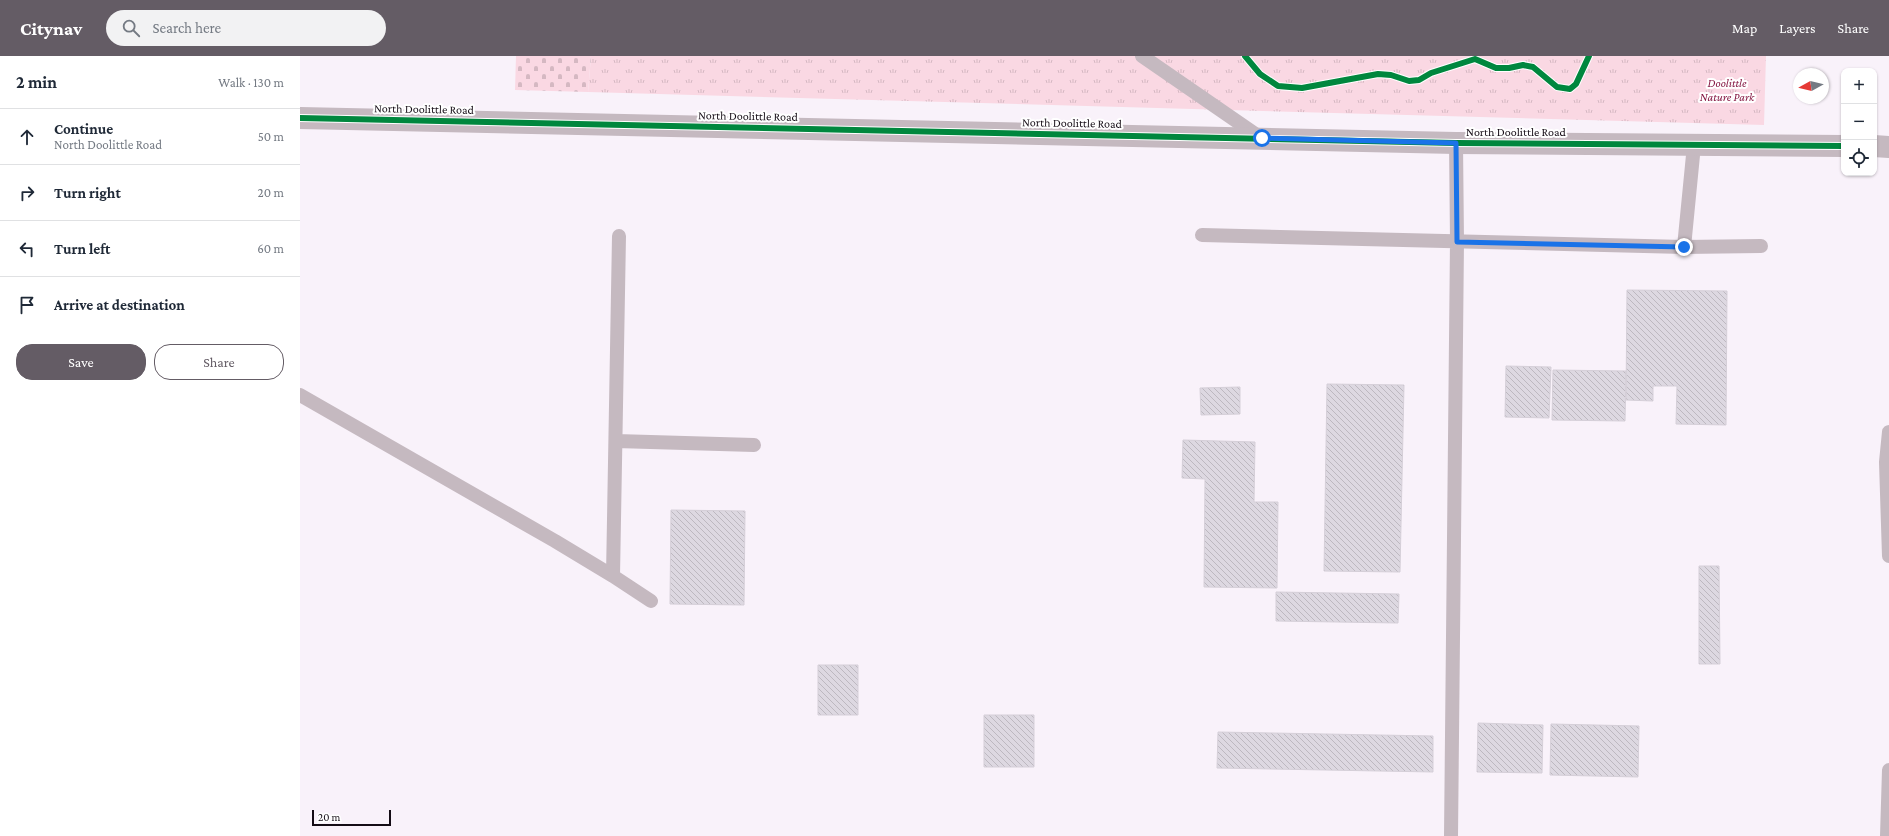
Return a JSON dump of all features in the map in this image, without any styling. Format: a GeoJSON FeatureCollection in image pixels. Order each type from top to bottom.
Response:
{"type":"FeatureCollection","features":[{"type":"Feature","properties":{"kind":"street","name":"North Doolittle Road"},"geometry":{"type":"LineString","coordinates":[[300,118],[1456,143],[1841,146]]}},
{"type":"Feature","properties":{"kind":"street"},"geometry":{"type":"LineString","coordinates":[[1877,146],[1889,147]]}},
{"type":"Feature","properties":{"kind":"lane"},"geometry":{"type":"LineString","coordinates":[[1142,56],[1262,138]]}},
{"type":"Feature","properties":{"kind":"lane"},"geometry":{"type":"LineString","coordinates":[[1451,836],[1457,242],[1456,143]]}},
{"type":"Feature","properties":{"kind":"lane"},"geometry":{"type":"LineString","coordinates":[[1684,247],[1694,145]]}},
{"type":"Feature","properties":{"kind":"lane"},"geometry":{"type":"LineString","coordinates":[[1202,235],[1684,247],[1761,246]]}},
{"type":"Feature","properties":{"kind":"lane"},"geometry":{"type":"LineString","coordinates":[[613,576],[619,236]]}},
{"type":"Feature","properties":{"kind":"lane"},"geometry":{"type":"LineString","coordinates":[[300,395],[613,576],[651,601]]}},
{"type":"Feature","properties":{"kind":"lane"},"geometry":{"type":"LineString","coordinates":[[1889,432],[1886,462],[1889,556]]}},
{"type":"Feature","properties":{"kind":"lane"},"geometry":{"type":"LineString","coordinates":[[616,441],[754,445]]}},
{"type":"Feature","properties":{"kind":"lane"},"geometry":{"type":"LineString","coordinates":[[1887,836],[1889,770]]}},
{"type":"Feature","properties":{"kind":"green space"},"geometry":{"type":"Polygon","coordinates":[[[516,56],[591,56],[588,92],[515,90],[516,56]]]}},
{"type":"Feature","properties":{"kind":"green space","name":"Doolittle Nature Park"},"geometry":{"type":"Polygon","coordinates":[[[591,56],[1766,56],[1764,125],[588,92],[591,56]]]}},
{"type":"Feature","properties":{"kind":"building"},"geometry":{"type":"Polygon","coordinates":[[[1627,290],[1727,291],[1726,425],[1676,424],[1677,386],[1653,386],[1653,401],[1626,400],[1627,290]]]}},
{"type":"Feature","properties":{"kind":"building"},"geometry":{"type":"Polygon","coordinates":[[[1506,366],[1551,367],[1549,418],[1505,417],[1506,366]]]}},
{"type":"Feature","properties":{"kind":"building"},"geometry":{"type":"Polygon","coordinates":[[[1553,370],[1626,371],[1625,421],[1552,420],[1553,370]]]}},
{"type":"Feature","properties":{"kind":"building"},"geometry":{"type":"Polygon","coordinates":[[[1327,384],[1404,385],[1400,572],[1324,571],[1327,384]]]}},
{"type":"Feature","properties":{"kind":"building"},"geometry":{"type":"Polygon","coordinates":[[[1240,387],[1240,414],[1201,415],[1200,388],[1240,387]]]}},
{"type":"Feature","properties":{"kind":"building"},"geometry":{"type":"Polygon","coordinates":[[[1183,440],[1255,442],[1254,502],[1278,502],[1277,588],[1204,587],[1205,479],[1182,478],[1183,440]]]}},
{"type":"Feature","properties":{"kind":"building"},"geometry":{"type":"Polygon","coordinates":[[[671,510],[745,511],[744,605],[670,604],[671,510]]]}},
{"type":"Feature","properties":{"kind":"building"},"geometry":{"type":"Polygon","coordinates":[[[1699,566],[1719,566],[1720,664],[1699,664],[1699,566]]]}},
{"type":"Feature","properties":{"kind":"building"},"geometry":{"type":"Polygon","coordinates":[[[1276,592],[1399,594],[1398,623],[1276,621],[1276,592]]]}},
{"type":"Feature","properties":{"kind":"building"},"geometry":{"type":"Polygon","coordinates":[[[818,665],[858,665],[858,715],[818,715],[818,665]]]}},
{"type":"Feature","properties":{"kind":"building"},"geometry":{"type":"Polygon","coordinates":[[[984,715],[1034,715],[1034,767],[984,767],[984,715]]]}},
{"type":"Feature","properties":{"kind":"building"},"geometry":{"type":"Polygon","coordinates":[[[1478,723],[1543,725],[1542,773],[1477,772],[1478,723]]]}},
{"type":"Feature","properties":{"kind":"building"},"geometry":{"type":"Polygon","coordinates":[[[1551,724],[1639,726],[1638,777],[1550,775],[1551,724]]]}},
{"type":"Feature","properties":{"kind":"building"},"geometry":{"type":"Polygon","coordinates":[[[1218,732],[1433,736],[1433,772],[1217,768],[1218,732]]]}},
{"type":"Feature","properties":{"kind":"cycle path"},"geometry":{"type":"LineString","coordinates":[[1245,56],[1260,74],[1278,86],[1302,88],[1378,74],[1391,75],[1409,81],[1419,80],[1431,73],[1475,59],[1496,68],[1509,68],[1523,65],[1533,67],[1557,87],[1570,89],[1576,84],[1589,56]]}},
{"type":"Feature","properties":{"kind":"cycle path"},"geometry":{"type":"LineString","coordinates":[[300,118],[1456,143],[1841,146]]}},
{"type":"Feature","properties":{"kind":"route"},"geometry":{"type":"LineString","coordinates":[[1262,138],[1456,143],[1457,242],[1684,247]]}}]}
